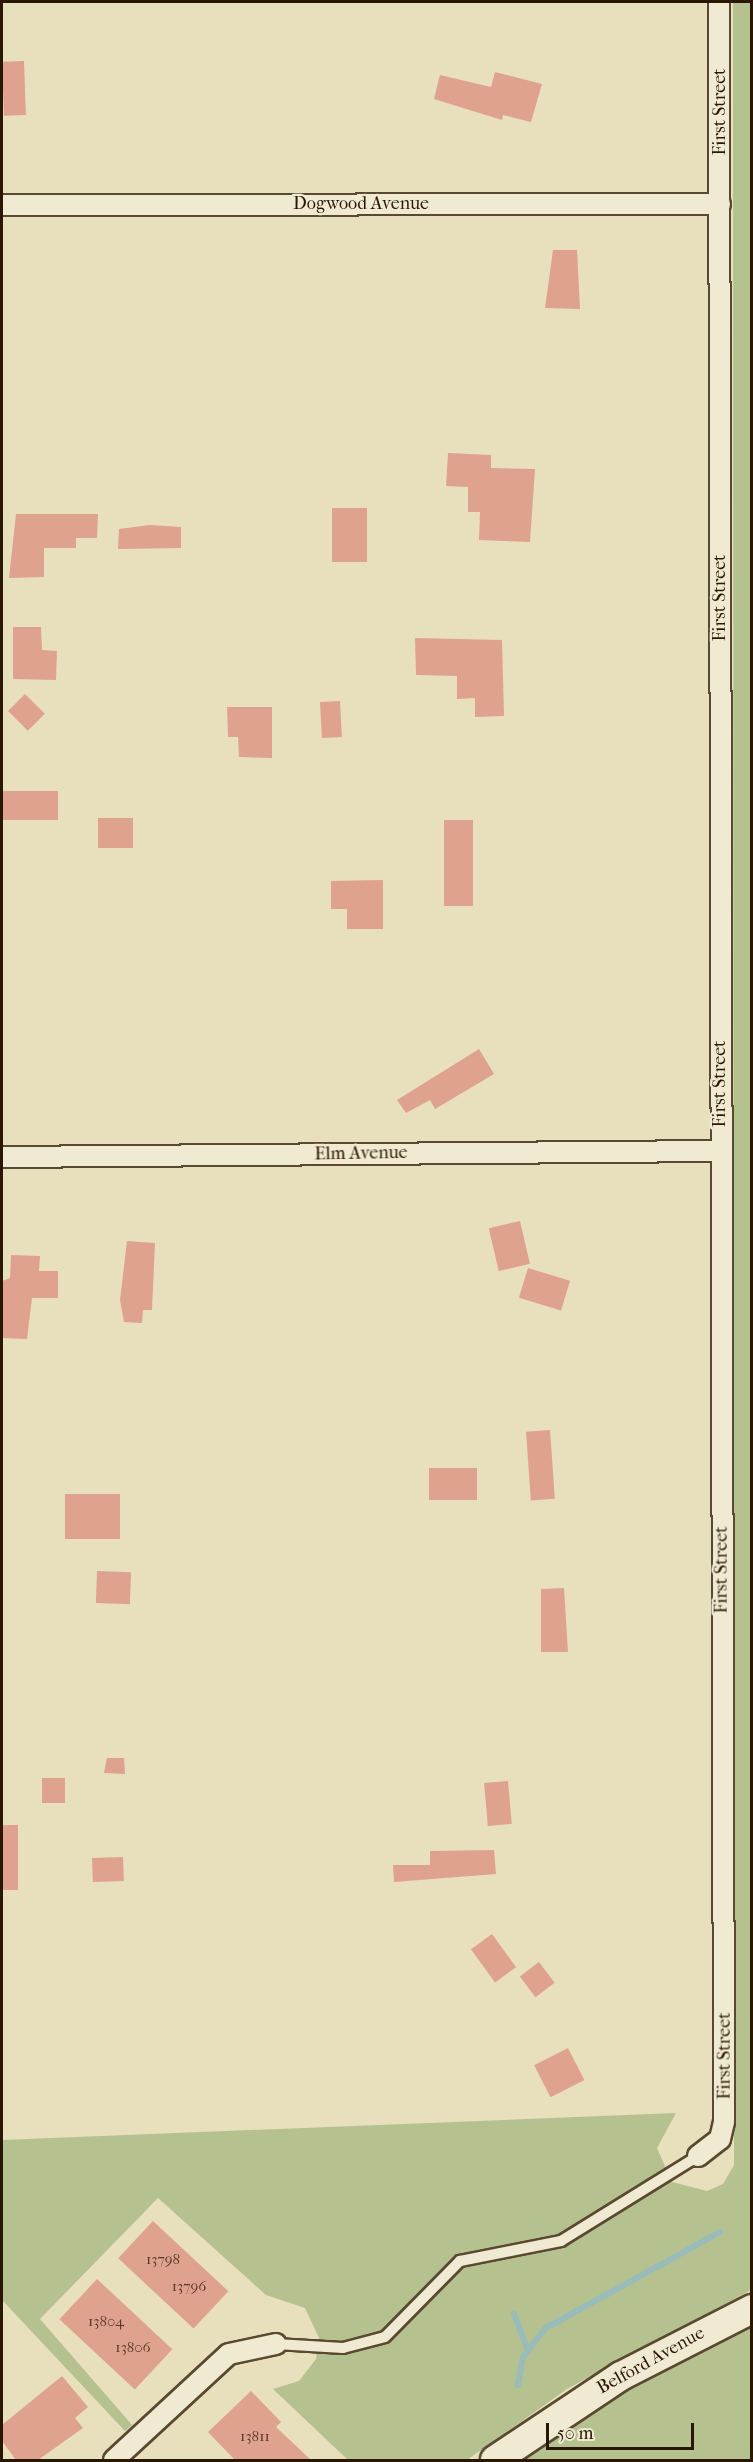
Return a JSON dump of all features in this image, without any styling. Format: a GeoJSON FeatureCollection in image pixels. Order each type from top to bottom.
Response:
{"type":"FeatureCollection","features":[{"type":"Feature","properties":{"kind":"main road","name":"Belford Avenue"},"geometry":{"type":"LineString","coordinates":[[495,2460],[621,2376],[752,2309]]}},
{"type":"Feature","properties":{"kind":"street","name":"First Street"},"geometry":{"type":"LineString","coordinates":[[698,2156],[717,2143],[724,2122],[719,2]]}},
{"type":"Feature","properties":{"kind":"street","name":"Dogwood Avenue"},"geometry":{"type":"LineString","coordinates":[[2,205],[720,204]]}},
{"type":"Feature","properties":{"kind":"street","name":"Elm Avenue"},"geometry":{"type":"LineString","coordinates":[[2,1157],[720,1151]]}},
{"type":"Feature","properties":{"kind":"street"},"geometry":{"type":"LineString","coordinates":[[114,2460],[229,2354],[276,2344]]}},
{"type":"Feature","properties":{"kind":"lane"},"geometry":{"type":"LineString","coordinates":[[276,2344],[329,2349],[373,2342],[407,2318],[460,2261],[561,2241],[698,2156]]}},
{"type":"Feature","properties":{"kind":"green space"},"geometry":{"type":"Polygon","coordinates":[[[733,2],[751,2],[751,2290],[567,2389],[467,2460],[348,2460],[273,2389],[299,2381],[316,2359],[319,2338],[305,2308],[266,2295],[158,2198],[40,2319],[132,2425],[125,2431],[2,2300],[2,2140],[676,2113],[657,2148],[672,2182],[707,2191],[723,2184],[734,2165],[733,2]]]}},
{"type":"Feature","properties":{"kind":"green space"},"geometry":{"type":"Polygon","coordinates":[[[751,2326],[751,2460],[520,2460],[611,2400],[751,2326]]]}},
{"type":"Feature","properties":{"kind":"building"},"geometry":{"type":"Polygon","coordinates":[[[24,61],[26,115],[4,116],[2,62],[24,61]]]}},
{"type":"Feature","properties":{"kind":"building"},"geometry":{"type":"Polygon","coordinates":[[[495,72],[542,84],[531,122],[503,115],[502,120],[434,99],[440,75],[491,87],[495,72]]]}},
{"type":"Feature","properties":{"kind":"building"},"geometry":{"type":"Polygon","coordinates":[[[553,250],[577,250],[580,309],[545,308],[553,250]]]}},
{"type":"Feature","properties":{"kind":"building"},"geometry":{"type":"Polygon","coordinates":[[[448,453],[491,455],[491,468],[535,469],[530,542],[479,540],[480,512],[468,512],[468,487],[446,486],[448,453]]]}},
{"type":"Feature","properties":{"kind":"building"},"geometry":{"type":"Polygon","coordinates":[[[332,508],[367,508],[367,562],[332,562],[332,508]]]}},
{"type":"Feature","properties":{"kind":"building"},"geometry":{"type":"Polygon","coordinates":[[[16,514],[98,514],[97,538],[76,538],[76,548],[44,548],[44,577],[9,578],[16,514]]]}},
{"type":"Feature","properties":{"kind":"building"},"geometry":{"type":"Polygon","coordinates":[[[150,525],[181,527],[181,548],[118,549],[119,529],[150,525]]]}},
{"type":"Feature","properties":{"kind":"building"},"geometry":{"type":"Polygon","coordinates":[[[13,627],[41,627],[42,650],[57,651],[56,680],[13,679],[13,627]]]}},
{"type":"Feature","properties":{"kind":"building"},"geometry":{"type":"Polygon","coordinates":[[[415,638],[502,640],[504,716],[475,717],[475,698],[457,699],[457,676],[416,675],[415,638]]]}},
{"type":"Feature","properties":{"kind":"building"},"geometry":{"type":"Polygon","coordinates":[[[25,694],[45,714],[28,731],[8,711],[25,694]]]}},
{"type":"Feature","properties":{"kind":"building"},"geometry":{"type":"Polygon","coordinates":[[[340,701],[342,737],[322,738],[320,702],[340,701]]]}},
{"type":"Feature","properties":{"kind":"building"},"geometry":{"type":"Polygon","coordinates":[[[227,707],[272,707],[272,758],[239,757],[238,737],[228,737],[227,707]]]}},
{"type":"Feature","properties":{"kind":"building"},"geometry":{"type":"Polygon","coordinates":[[[3,791],[58,791],[58,820],[3,820],[3,791]]]}},
{"type":"Feature","properties":{"kind":"building"},"geometry":{"type":"Polygon","coordinates":[[[98,818],[133,818],[133,848],[98,848],[98,818]]]}},
{"type":"Feature","properties":{"kind":"building"},"geometry":{"type":"Polygon","coordinates":[[[444,820],[473,820],[473,906],[444,906],[444,820]]]}},
{"type":"Feature","properties":{"kind":"building"},"geometry":{"type":"Polygon","coordinates":[[[383,880],[383,929],[347,929],[347,909],[331,909],[331,881],[383,880]]]}},
{"type":"Feature","properties":{"kind":"building"},"geometry":{"type":"Polygon","coordinates":[[[479,1049],[494,1074],[435,1109],[430,1100],[406,1113],[397,1100],[479,1049]]]}},
{"type":"Feature","properties":{"kind":"building"},"geometry":{"type":"Polygon","coordinates":[[[520,1221],[530,1264],[499,1271],[489,1228],[520,1221]]]}},
{"type":"Feature","properties":{"kind":"building"},"geometry":{"type":"Polygon","coordinates":[[[127,1241],[155,1243],[152,1310],[143,1310],[142,1323],[124,1322],[120,1300],[127,1241]]]}},
{"type":"Feature","properties":{"kind":"building"},"geometry":{"type":"Polygon","coordinates":[[[11,1255],[40,1256],[39,1271],[58,1271],[58,1298],[32,1298],[27,1339],[2,1338],[2,1281],[10,1278],[11,1255]]]}},
{"type":"Feature","properties":{"kind":"building"},"geometry":{"type":"Polygon","coordinates":[[[528,1268],[570,1281],[561,1311],[519,1298],[528,1268]]]}},
{"type":"Feature","properties":{"kind":"building"},"geometry":{"type":"Polygon","coordinates":[[[550,1430],[555,1499],[531,1501],[526,1432],[550,1430]]]}},
{"type":"Feature","properties":{"kind":"building"},"geometry":{"type":"Polygon","coordinates":[[[429,1468],[477,1468],[477,1500],[429,1500],[429,1468]]]}},
{"type":"Feature","properties":{"kind":"building"},"geometry":{"type":"Polygon","coordinates":[[[65,1494],[120,1494],[120,1539],[65,1539],[65,1494]]]}},
{"type":"Feature","properties":{"kind":"building"},"geometry":{"type":"Polygon","coordinates":[[[97,1571],[131,1572],[130,1604],[96,1603],[97,1571]]]}},
{"type":"Feature","properties":{"kind":"building"},"geometry":{"type":"Polygon","coordinates":[[[564,1588],[568,1652],[541,1652],[541,1589],[564,1588]]]}},
{"type":"Feature","properties":{"kind":"building"},"geometry":{"type":"Polygon","coordinates":[[[107,1758],[124,1758],[125,1774],[104,1773],[107,1758]]]}},
{"type":"Feature","properties":{"kind":"building"},"geometry":{"type":"Polygon","coordinates":[[[42,1778],[65,1778],[65,1803],[42,1803],[42,1778]]]}},
{"type":"Feature","properties":{"kind":"building"},"geometry":{"type":"Polygon","coordinates":[[[508,1781],[512,1824],[488,1826],[484,1783],[508,1781]]]}},
{"type":"Feature","properties":{"kind":"building"},"geometry":{"type":"Polygon","coordinates":[[[2,1825],[18,1825],[18,1890],[2,1890],[2,1825]]]}},
{"type":"Feature","properties":{"kind":"building"},"geometry":{"type":"Polygon","coordinates":[[[494,1850],[496,1874],[394,1882],[393,1865],[430,1865],[430,1851],[494,1850]]]}},
{"type":"Feature","properties":{"kind":"building"},"geometry":{"type":"Polygon","coordinates":[[[123,1857],[124,1881],[93,1882],[92,1858],[123,1857]]]}},
{"type":"Feature","properties":{"kind":"building"},"geometry":{"type":"Polygon","coordinates":[[[492,1934],[516,1967],[495,1982],[471,1949],[492,1934]]]}},
{"type":"Feature","properties":{"kind":"building"},"geometry":{"type":"Polygon","coordinates":[[[539,1962],[555,1983],[535,1997],[520,1976],[539,1962]]]}},
{"type":"Feature","properties":{"kind":"building"},"geometry":{"type":"Polygon","coordinates":[[[568,2048],[584,2080],[550,2097],[534,2065],[568,2048]]]}},
{"type":"Feature","properties":{"kind":"building"},"geometry":{"type":"Polygon","coordinates":[[[153,2221],[228,2291],[194,2329],[118,2258],[153,2221]]]}},
{"type":"Feature","properties":{"kind":"building"},"geometry":{"type":"Polygon","coordinates":[[[97,2279],[172,2349],[135,2389],[59,2319],[97,2279]]]}},
{"type":"Feature","properties":{"kind":"building"},"geometry":{"type":"Polygon","coordinates":[[[62,2376],[88,2407],[75,2418],[83,2428],[38,2460],[16,2460],[2,2441],[2,2425],[62,2376]]]}},
{"type":"Feature","properties":{"kind":"building"},"geometry":{"type":"Polygon","coordinates":[[[251,2391],[281,2422],[276,2427],[311,2460],[235,2460],[208,2432],[251,2391]]]}},
{"type":"Feature","properties":{"kind":"waterway"},"geometry":{"type":"LineString","coordinates":[[518,2385],[523,2357],[546,2328],[720,2232]]}},
{"type":"Feature","properties":{"kind":"waterway"},"geometry":{"type":"LineString","coordinates":[[514,2314],[527,2348]]}}]}
